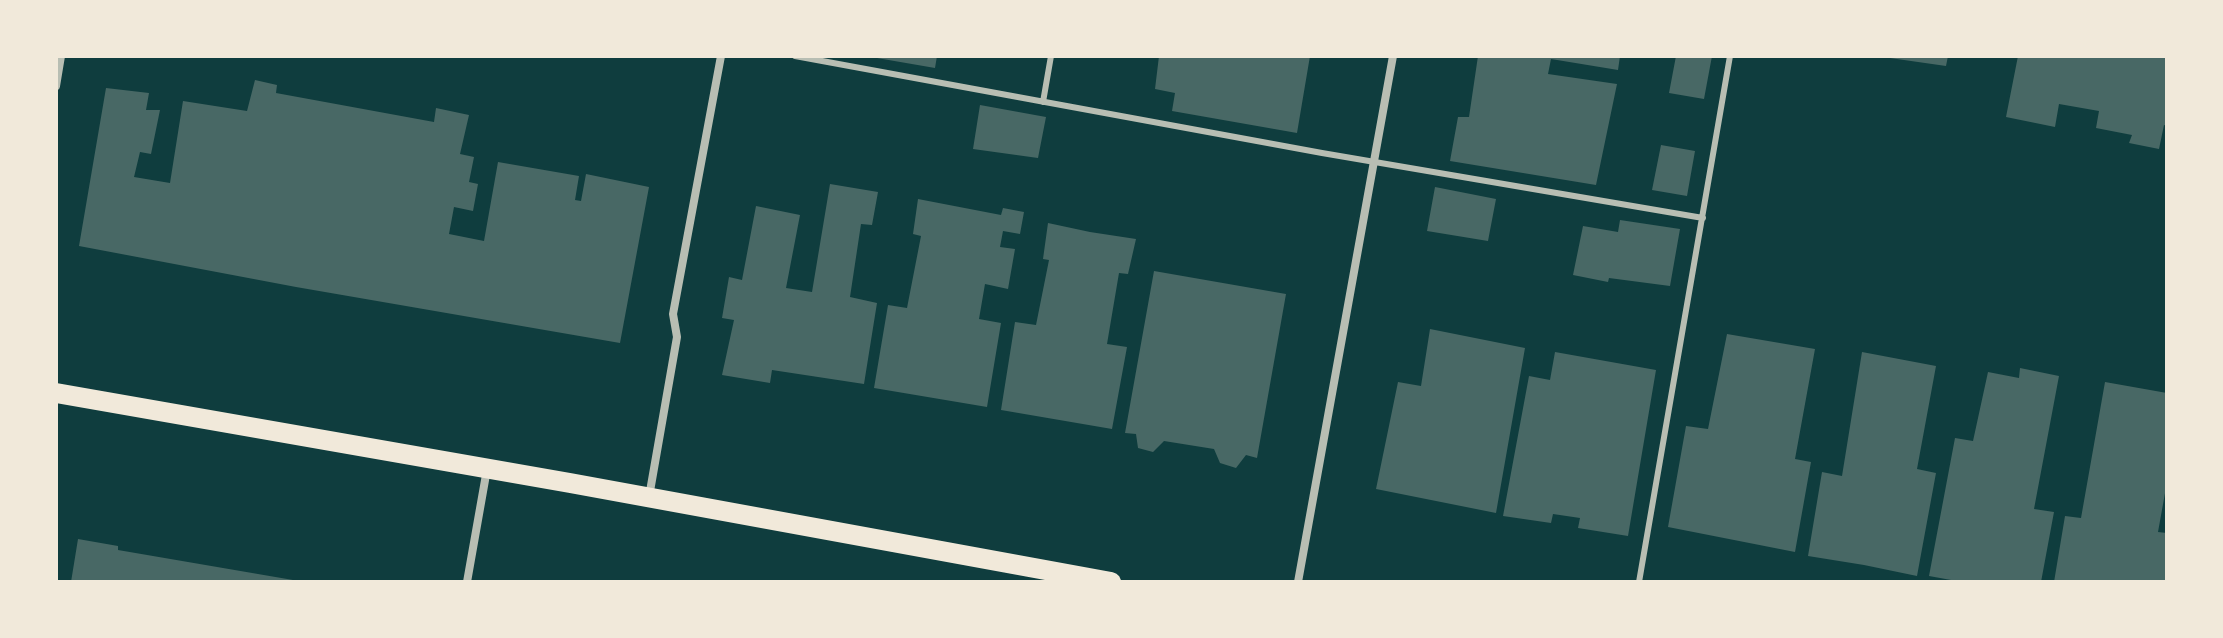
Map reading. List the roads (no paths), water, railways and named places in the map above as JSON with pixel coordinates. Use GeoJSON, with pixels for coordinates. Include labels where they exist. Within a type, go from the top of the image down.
{"type":"FeatureCollection","features":[{"type":"Feature","properties":{"kind":"main road"},"geometry":{"type":"LineString","coordinates":[[56,393],[1111,582]]}},
{"type":"Feature","properties":{"kind":"street"},"geometry":{"type":"LineString","coordinates":[[56,86],[61,56]]}},
{"type":"Feature","properties":{"kind":"street"},"geometry":{"type":"LineString","coordinates":[[649,498],[677,337],[673,314],[721,56]]}},
{"type":"Feature","properties":{"kind":"street"},"geometry":{"type":"LineString","coordinates":[[1298,582],[1393,56]]}},
{"type":"Feature","properties":{"kind":"street"},"geometry":{"type":"LineString","coordinates":[[467,582],[487,469]]}},
{"type":"Feature","properties":{"kind":"lane"},"geometry":{"type":"LineString","coordinates":[[795,56],[1374,162],[1703,218]]}},
{"type":"Feature","properties":{"kind":"lane"},"geometry":{"type":"LineString","coordinates":[[1043,102],[1051,56]]}},
{"type":"Feature","properties":{"kind":"lane"},"geometry":{"type":"LineString","coordinates":[[1639,582],[1730,56]]}}]}
